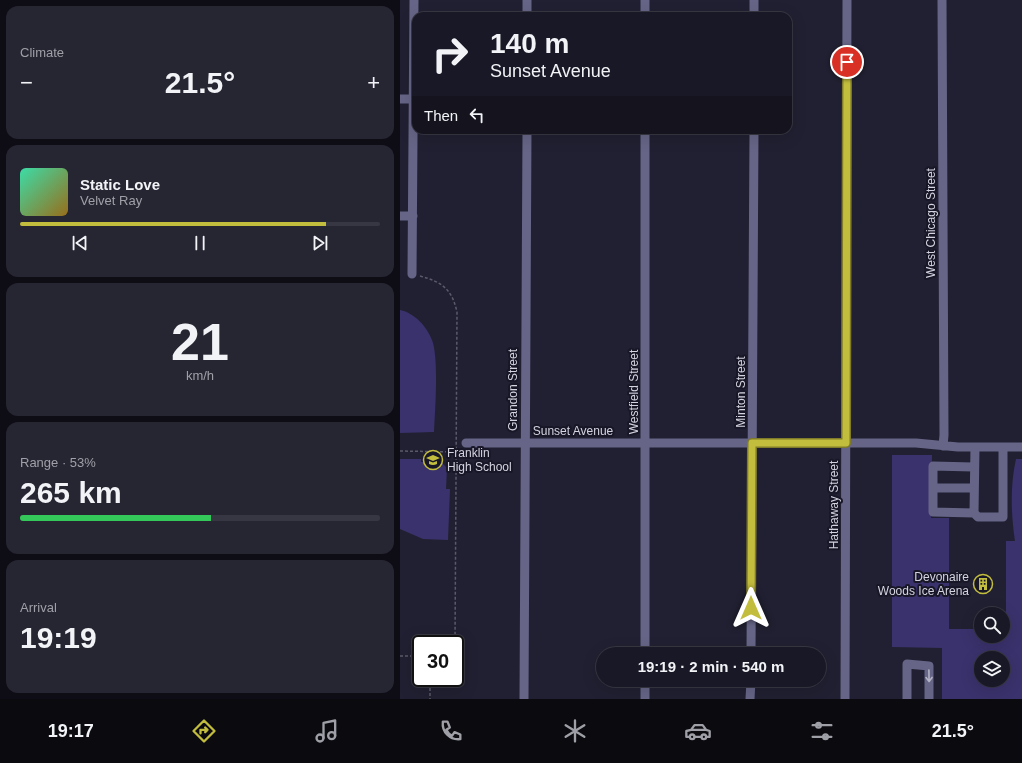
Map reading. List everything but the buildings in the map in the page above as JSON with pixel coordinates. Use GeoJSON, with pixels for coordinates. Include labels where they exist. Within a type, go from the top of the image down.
{"type":"FeatureCollection","features":[{"type":"Feature","properties":{"kind":"street"},"geometry":{"type":"LineString","coordinates":[[414,0],[414,12]]}},
{"type":"Feature","properties":{"kind":"street"},"geometry":{"type":"LineString","coordinates":[[527,0],[527,12]]}},
{"type":"Feature","properties":{"kind":"street"},"geometry":{"type":"LineString","coordinates":[[645,0],[645,12]]}},
{"type":"Feature","properties":{"kind":"street"},"geometry":{"type":"LineString","coordinates":[[754,0],[754,12]]}},
{"type":"Feature","properties":{"kind":"street","name":"Hathaway Street"},"geometry":{"type":"LineString","coordinates":[[845,699],[847,0]]}},
{"type":"Feature","properties":{"kind":"street","name":"West Chicago Street"},"geometry":{"type":"LineString","coordinates":[[942,0],[943,446]]}},
{"type":"Feature","properties":{"kind":"street"},"geometry":{"type":"LineString","coordinates":[[400,99],[412,99]]}},
{"type":"Feature","properties":{"kind":"street"},"geometry":{"type":"LineString","coordinates":[[413,134],[413,216],[416,273]]}},
{"type":"Feature","properties":{"kind":"street","name":"Grandon Street"},"geometry":{"type":"LineString","coordinates":[[524,699],[526,134]]}},
{"type":"Feature","properties":{"kind":"street","name":"Westfield Street"},"geometry":{"type":"LineString","coordinates":[[645,134],[645,647]]}},
{"type":"Feature","properties":{"kind":"street","name":"Minton Street"},"geometry":{"type":"LineString","coordinates":[[751,647],[754,134]]}},
{"type":"Feature","properties":{"kind":"street"},"geometry":{"type":"LineString","coordinates":[[400,216],[413,216]]}},
{"type":"Feature","properties":{"kind":"street","name":"Sunset Avenue"},"geometry":{"type":"LineString","coordinates":[[466,443],[916,443],[943,446],[1022,448]]}},
{"type":"Feature","properties":{"kind":"street"},"geometry":{"type":"LineString","coordinates":[[974,513],[975,447]]}},
{"type":"Feature","properties":{"kind":"street"},"geometry":{"type":"LineString","coordinates":[[974,467],[933,466],[933,512],[974,513],[978,517],[1003,517],[1003,447]]}},
{"type":"Feature","properties":{"kind":"street"},"geometry":{"type":"LineString","coordinates":[[933,488],[974,488]]}},
{"type":"Feature","properties":{"kind":"street"},"geometry":{"type":"LineString","coordinates":[[907,699],[907,664],[929,666],[929,699]]}},
{"type":"Feature","properties":{"kind":"street"},"geometry":{"type":"LineString","coordinates":[[645,687],[645,699]]}},
{"type":"Feature","properties":{"kind":"street"},"geometry":{"type":"LineString","coordinates":[[750,687],[750,699]]}},
{"type":"Feature","properties":{"kind":"path"},"geometry":{"type":"LineString","coordinates":[[416,273],[420,276],[436,281],[448,290],[455,300],[457,312],[455,635]]}},
{"type":"Feature","properties":{"kind":"path"},"geometry":{"type":"LineString","coordinates":[[400,451],[456,452]]}},
{"type":"Feature","properties":{"kind":"path"},"geometry":{"type":"LineString","coordinates":[[400,656],[412,656]]}},
{"type":"Feature","properties":{"kind":"path"},"geometry":{"type":"LineString","coordinates":[[430,687],[430,699]]}},
{"type":"Feature","properties":{"kind":"shaded area"},"geometry":{"type":"Polygon","coordinates":[[[400,310],[411,314],[420,321],[432,340],[436,371],[434,432],[400,433],[400,310]]]}},
{"type":"Feature","properties":{"kind":"shaded area"},"geometry":{"type":"Polygon","coordinates":[[[892,455],[932,455],[931,518],[949,518],[949,629],[974,629],[974,643],[1010,643],[1010,607],[1006,607],[1006,541],[1015,541],[1012,490],[1016,459],[1022,459],[1022,699],[942,699],[942,648],[892,647],[892,455]]]}},
{"type":"Feature","properties":{"kind":"shaded area"},"geometry":{"type":"Polygon","coordinates":[[[400,459],[421,459],[421,462],[441,462],[447,468],[446,489],[450,489],[448,540],[423,539],[400,529],[400,459]]]}},
{"type":"Feature","properties":{"kind":"place","name":"Franklin High School"},"geometry":{"type":"Point","coordinates":[433,460]}},
{"type":"Feature","properties":{"kind":"place","name":"Devonaire Woods Ice Arena"},"geometry":{"type":"Point","coordinates":[983,584]}},
{"type":"Feature","properties":{"kind":"route"},"geometry":{"type":"LineString","coordinates":[[751,608],[752,443],[846,443],[847,62]]}}]}
